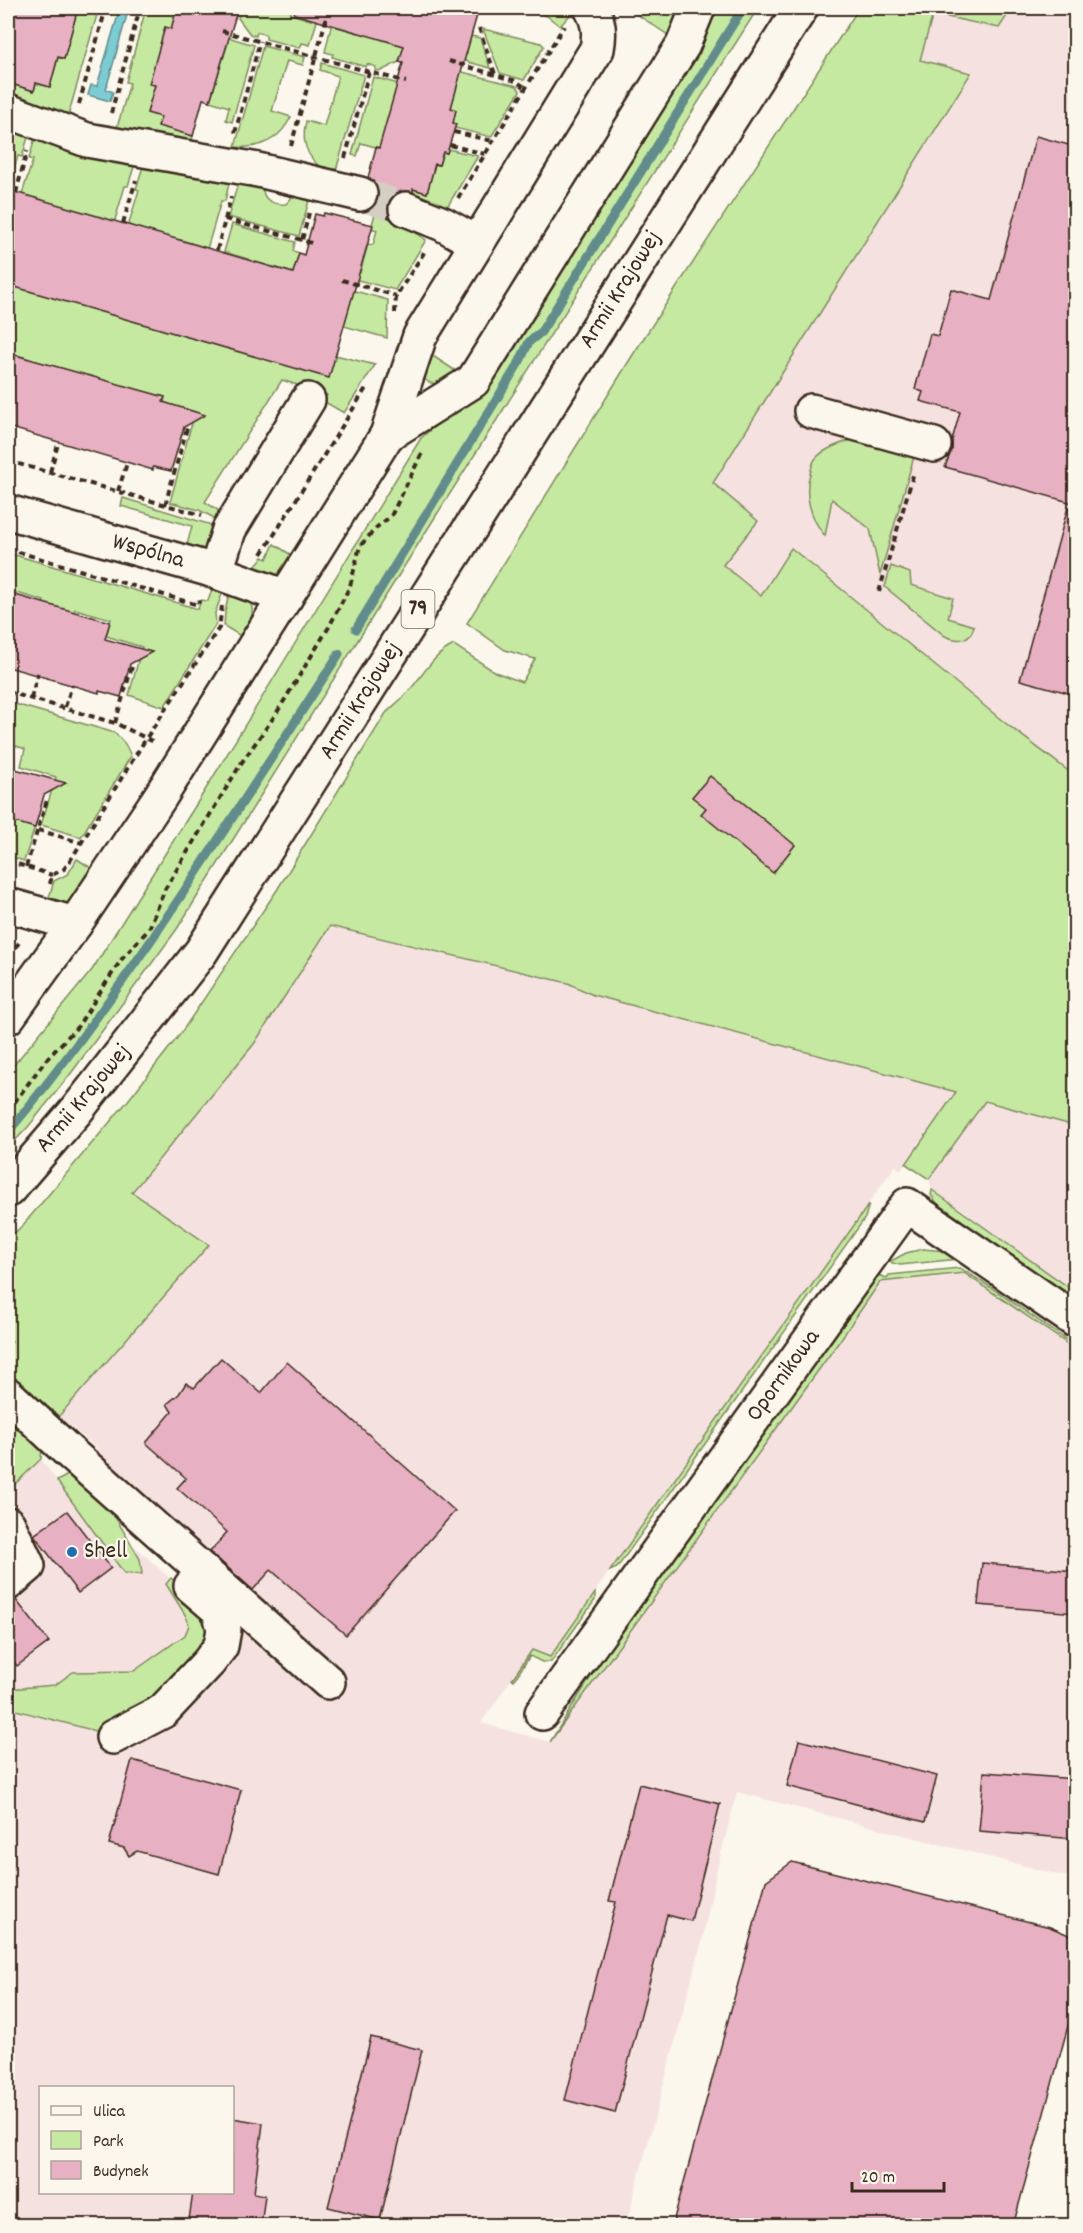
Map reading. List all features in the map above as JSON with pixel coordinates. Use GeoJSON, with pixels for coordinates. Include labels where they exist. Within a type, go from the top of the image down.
{"type":"FeatureCollection","features":[{"type":"Feature","properties":{"kind":"main road"},"geometry":{"type":"LineString","coordinates":[[8,1017],[75,924],[183,761],[387,435],[420,336],[597,49],[599,35],[597,20],[591,8]]}},
{"type":"Feature","properties":{"kind":"main road"},"geometry":{"type":"LineString","coordinates":[[387,435],[473,381],[683,45],[698,8]]}},
{"type":"Feature","properties":{"kind":"main road","name":"Armii Krajowej"},"geometry":{"type":"LineString","coordinates":[[8,1191],[90,1094],[201,952],[801,8]]}},
{"type":"Feature","properties":{"kind":"main road"},"geometry":{"type":"LineString","coordinates":[[22,116],[87,140],[282,175],[348,192]]}},
{"type":"Feature","properties":{"kind":"main road"},"geometry":{"type":"LineString","coordinates":[[406,209],[443,224],[477,243]]}},
{"type":"Feature","properties":{"kind":"main road"},"geometry":{"type":"LineString","coordinates":[[216,571],[229,530],[308,399]]}},
{"type":"Feature","properties":{"kind":"main road"},"geometry":{"type":"LineString","coordinates":[[811,411],[928,444]]}},
{"type":"Feature","properties":{"kind":"main road","name":"Wspólna"},"geometry":{"type":"LineString","coordinates":[[8,512],[216,571],[286,597]]}},
{"type":"Feature","properties":{"kind":"main road"},"geometry":{"type":"LineString","coordinates":[[8,905],[75,924]]}},
{"type":"Feature","properties":{"kind":"main road","name":"Opornikowa"},"geometry":{"type":"LineString","coordinates":[[542,1713],[907,1205],[1076,1321]]}},
{"type":"Feature","properties":{"kind":"main road"},"geometry":{"type":"LineString","coordinates":[[8,1395],[328,1682]]}},
{"type":"Feature","properties":{"kind":"main road"},"geometry":{"type":"LineString","coordinates":[[113,1737],[163,1711],[221,1646],[224,1629],[219,1610],[166,1565],[152,1547],[140,1515]]}},
{"type":"Feature","properties":{"kind":"main road"},"geometry":{"type":"LineString","coordinates":[[8,1524],[28,1566],[8,1583]]}},
{"type":"Feature","properties":{"kind":"path"},"geometry":{"type":"LineString","coordinates":[[71,134],[106,8]]}},
{"type":"Feature","properties":{"kind":"path"},"geometry":{"type":"LineString","coordinates":[[103,143],[140,8]]}},
{"type":"Feature","properties":{"kind":"path"},"geometry":{"type":"LineString","coordinates":[[282,175],[327,16]]}},
{"type":"Feature","properties":{"kind":"path"},"geometry":{"type":"LineString","coordinates":[[479,28],[495,75]]}},
{"type":"Feature","properties":{"kind":"path"},"geometry":{"type":"LineString","coordinates":[[222,31],[406,82]]}},
{"type":"Feature","properties":{"kind":"path"},"geometry":{"type":"LineString","coordinates":[[217,250],[260,41]]}},
{"type":"Feature","properties":{"kind":"path"},"geometry":{"type":"LineString","coordinates":[[449,62],[516,81],[526,88]]}},
{"type":"Feature","properties":{"kind":"path"},"geometry":{"type":"LineString","coordinates":[[348,192],[369,72]]}},
{"type":"Feature","properties":{"kind":"path"},"geometry":{"type":"LineString","coordinates":[[16,193],[22,116]]}},
{"type":"Feature","properties":{"kind":"path"},"geometry":{"type":"LineString","coordinates":[[453,132],[493,141]]}},
{"type":"Feature","properties":{"kind":"path"},"geometry":{"type":"LineString","coordinates":[[450,145],[485,154]]}},
{"type":"Feature","properties":{"kind":"path"},"geometry":{"type":"LineString","coordinates":[[123,223],[144,151]]}},
{"type":"Feature","properties":{"kind":"path"},"geometry":{"type":"LineString","coordinates":[[225,219],[302,240]]}},
{"type":"Feature","properties":{"kind":"path"},"geometry":{"type":"LineString","coordinates":[[342,280],[396,296]]}},
{"type":"Feature","properties":{"kind":"path"},"geometry":{"type":"LineString","coordinates":[[165,505],[187,428]]}},
{"type":"Feature","properties":{"kind":"path"},"geometry":{"type":"LineString","coordinates":[[50,473],[58,444]]}},
{"type":"Feature","properties":{"kind":"path"},"geometry":{"type":"LineString","coordinates":[[879,592],[928,444]]}},
{"type":"Feature","properties":{"kind":"path"},"geometry":{"type":"LineString","coordinates":[[8,1111],[45,1061],[78,1026],[121,960],[149,929],[165,889],[242,762],[276,714],[329,627],[350,586],[360,546],[376,527],[391,516],[418,458],[427,446]]}},
{"type":"Feature","properties":{"kind":"path"},"geometry":{"type":"LineString","coordinates":[[8,461],[201,514],[265,552]]}},
{"type":"Feature","properties":{"kind":"path"},"geometry":{"type":"LineString","coordinates":[[118,492],[127,463]]}},
{"type":"Feature","properties":{"kind":"path"},"geometry":{"type":"LineString","coordinates":[[115,723],[132,667]]}},
{"type":"Feature","properties":{"kind":"path"},"geometry":{"type":"LineString","coordinates":[[31,698],[38,674]]}},
{"type":"Feature","properties":{"kind":"path"},"geometry":{"type":"LineString","coordinates":[[65,707],[72,685]]}},
{"type":"Feature","properties":{"kind":"path"},"geometry":{"type":"LineString","coordinates":[[8,692],[115,723],[147,737],[183,761]]}},
{"type":"Feature","properties":{"kind":"path"},"geometry":{"type":"LineString","coordinates":[[26,867],[47,800]]}},
{"type":"Feature","properties":{"kind":"path"},"geometry":{"type":"LineString","coordinates":[[38,830],[82,843]]}},
{"type":"Feature","properties":{"kind":"path"},"geometry":{"type":"LineString","coordinates":[[8,861],[52,875]]}},
{"type":"Feature","properties":{"kind":"shaded area"},"geometry":{"type":"Polygon","coordinates":[[[1012,8],[1075,8],[1075,776],[1004,722],[792,549],[760,597],[723,566],[713,483],[971,73],[920,60],[933,14],[998,28],[1012,8]]]}},
{"type":"Feature","properties":{"kind":"shaded area"},"geometry":{"type":"Polygon","coordinates":[[[330,926],[568,983],[593,995],[957,1092],[901,1170],[895,1166],[549,1657],[532,1650],[481,1723],[550,1742],[880,1282],[964,1273],[1075,1349],[1075,1879],[737,1792],[718,1865],[702,1941],[626,2225],[8,2226],[8,1491],[41,1459],[57,1481],[70,1474],[105,1500],[128,1540],[237,1640],[99,1468],[97,1449],[59,1416],[208,1245],[132,1192],[254,1044],[330,926]]]}},
{"type":"Feature","properties":{"kind":"shaded area"},"geometry":{"type":"Polygon","coordinates":[[[985,1101],[1075,1126],[1075,1292],[932,1190],[929,1179],[985,1101]]]}},
{"type":"Feature","properties":{"kind":"green space"},"geometry":{"type":"Polygon","coordinates":[[[78,8],[99,8],[66,123],[8,101],[8,83],[34,91],[36,83],[50,87],[58,57],[64,59],[78,8]]]}},
{"type":"Feature","properties":{"kind":"green space"},"geometry":{"type":"Polygon","coordinates":[[[146,8],[177,8],[171,29],[165,27],[150,84],[155,85],[147,113],[161,117],[158,125],[193,136],[188,152],[114,138],[130,83],[126,82],[146,8]]]}},
{"type":"Feature","properties":{"kind":"green space"},"geometry":{"type":"Polygon","coordinates":[[[241,8],[292,9],[290,14],[311,20],[314,13],[319,14],[310,45],[302,43],[300,48],[266,39],[266,35],[257,32],[256,36],[250,34],[238,18],[241,8]]]}},
{"type":"Feature","properties":{"kind":"green space"},"geometry":{"type":"Polygon","coordinates":[[[518,8],[570,8],[573,12],[560,26],[547,16],[518,8]]]}},
{"type":"Feature","properties":{"kind":"green space"},"geometry":{"type":"Polygon","coordinates":[[[623,8],[688,8],[671,37],[629,9],[623,8]]]}},
{"type":"Feature","properties":{"kind":"green space"},"geometry":{"type":"Polygon","coordinates":[[[718,8],[758,8],[177,929],[72,1072],[8,1148],[8,1072],[92,970],[421,438],[481,387],[718,8]]]}},
{"type":"Feature","properties":{"kind":"green space"},"geometry":{"type":"Polygon","coordinates":[[[859,8],[1012,8],[999,28],[933,14],[920,60],[971,73],[713,483],[758,521],[723,565],[761,596],[791,548],[1004,722],[1075,776],[1075,1126],[985,1101],[929,1179],[906,1164],[956,1092],[593,995],[568,983],[330,926],[254,1044],[132,1192],[209,1245],[59,1416],[12,1378],[8,1370],[6,1360],[12,1342],[8,1335],[8,1239],[23,1225],[126,1103],[181,1033],[277,890],[386,713],[407,693],[434,660],[454,645],[495,672],[522,682],[535,659],[505,650],[467,623],[634,353],[859,8]]]}},
{"type":"Feature","properties":{"kind":"green space"},"geometry":{"type":"Polygon","coordinates":[[[333,18],[339,20],[337,27],[358,33],[360,28],[383,40],[404,46],[399,62],[381,71],[367,64],[366,67],[332,57],[333,54],[325,52],[333,18]]]}},
{"type":"Feature","properties":{"kind":"green space"},"geometry":{"type":"Polygon","coordinates":[[[483,29],[541,43],[544,46],[524,80],[500,73],[483,29]]]}},
{"type":"Feature","properties":{"kind":"green space"},"geometry":{"type":"Polygon","coordinates":[[[221,35],[254,45],[232,122],[226,120],[229,107],[210,101],[227,46],[221,35]]]}},
{"type":"Feature","properties":{"kind":"green space"},"geometry":{"type":"Polygon","coordinates":[[[471,36],[480,38],[490,68],[450,57],[466,55],[471,36]]]}},
{"type":"Feature","properties":{"kind":"green space"},"geometry":{"type":"Polygon","coordinates":[[[263,46],[305,57],[303,65],[287,61],[272,111],[291,117],[281,132],[268,142],[253,147],[235,147],[263,46]]]}},
{"type":"Feature","properties":{"kind":"green space"},"geometry":{"type":"Polygon","coordinates":[[[322,63],[364,75],[334,177],[314,161],[304,139],[306,121],[324,126],[338,76],[320,70],[322,63]]]}},
{"type":"Feature","properties":{"kind":"green space"},"geometry":{"type":"Polygon","coordinates":[[[447,68],[517,86],[520,91],[491,137],[455,128],[456,124],[453,123],[456,110],[451,108],[459,79],[445,75],[447,68]]]}},
{"type":"Feature","properties":{"kind":"green space"},"geometry":{"type":"Polygon","coordinates":[[[373,77],[406,86],[379,148],[361,143],[357,156],[352,155],[373,77]]]}},
{"type":"Feature","properties":{"kind":"green space"},"geometry":{"type":"Polygon","coordinates":[[[8,120],[29,134],[22,157],[18,156],[8,190],[8,120]]]}},
{"type":"Feature","properties":{"kind":"green space"},"geometry":{"type":"Polygon","coordinates":[[[37,131],[137,157],[128,186],[125,186],[112,230],[19,203],[33,160],[29,159],[37,131]]]}},
{"type":"Feature","properties":{"kind":"green space"},"geometry":{"type":"Polygon","coordinates":[[[448,149],[478,156],[444,212],[411,197],[413,189],[427,193],[435,164],[439,165],[443,152],[447,153],[448,149]]]}},
{"type":"Feature","properties":{"kind":"green space"},"geometry":{"type":"Polygon","coordinates":[[[145,160],[230,179],[225,201],[221,201],[205,256],[201,246],[181,240],[126,233],[145,160]]]}},
{"type":"Feature","properties":{"kind":"green space"},"geometry":{"type":"Polygon","coordinates":[[[240,177],[263,185],[266,198],[277,204],[286,204],[296,193],[310,197],[299,236],[228,217],[240,177]]]}},
{"type":"Feature","properties":{"kind":"green space"},"geometry":{"type":"Polygon","coordinates":[[[375,214],[397,220],[426,240],[395,290],[343,276],[360,273],[368,244],[373,245],[377,230],[371,228],[375,214]]]}},
{"type":"Feature","properties":{"kind":"green space"},"geometry":{"type":"Polygon","coordinates":[[[232,224],[295,242],[293,251],[299,253],[293,273],[274,267],[272,272],[247,265],[248,259],[224,252],[232,224]]]}},
{"type":"Feature","properties":{"kind":"green space"},"geometry":{"type":"Polygon","coordinates":[[[8,285],[329,377],[335,355],[375,365],[344,413],[323,401],[327,395],[282,380],[205,502],[221,512],[224,523],[199,510],[170,502],[195,412],[164,403],[165,397],[27,362],[27,358],[8,352],[8,285]]]}},
{"type":"Feature","properties":{"kind":"green space"},"geometry":{"type":"Polygon","coordinates":[[[340,287],[388,300],[387,338],[344,326],[340,287]]]}},
{"type":"Feature","properties":{"kind":"green space"},"geometry":{"type":"Polygon","coordinates":[[[425,351],[462,375],[439,383],[428,382],[422,370],[425,351]]]}},
{"type":"Feature","properties":{"kind":"green space"},"geometry":{"type":"Polygon","coordinates":[[[854,439],[915,453],[880,575],[870,529],[832,499],[825,536],[815,521],[809,505],[809,479],[815,459],[829,449],[854,439]]]}},
{"type":"Feature","properties":{"kind":"green space"},"geometry":{"type":"Polygon","coordinates":[[[123,498],[218,527],[210,552],[186,549],[192,526],[121,506],[123,498]]]}},
{"type":"Feature","properties":{"kind":"green space"},"geometry":{"type":"Polygon","coordinates":[[[274,544],[296,558],[278,576],[268,575],[254,567],[263,557],[267,559],[274,544]]]}},
{"type":"Feature","properties":{"kind":"green space"},"geometry":{"type":"Polygon","coordinates":[[[8,553],[198,609],[201,600],[208,601],[213,587],[225,586],[215,613],[216,624],[164,707],[129,695],[142,647],[106,636],[111,619],[75,609],[71,623],[40,614],[44,601],[10,591],[8,597],[8,553]]]}},
{"type":"Feature","properties":{"kind":"green space"},"geometry":{"type":"Polygon","coordinates":[[[891,566],[910,573],[911,585],[953,598],[948,618],[974,626],[970,635],[963,639],[945,636],[885,587],[891,566]]]}},
{"type":"Feature","properties":{"kind":"green space"},"geometry":{"type":"Polygon","coordinates":[[[230,588],[246,597],[252,608],[251,622],[244,638],[224,626],[230,588]]]}},
{"type":"Feature","properties":{"kind":"green space"},"geometry":{"type":"Polygon","coordinates":[[[8,702],[115,733],[125,744],[131,756],[81,837],[41,825],[56,777],[21,766],[25,749],[8,743],[8,702]]]}},
{"type":"Feature","properties":{"kind":"green space"},"geometry":{"type":"Polygon","coordinates":[[[13,817],[36,824],[24,861],[8,856],[8,820],[12,822],[13,817]]]}},
{"type":"Feature","properties":{"kind":"green space"},"geometry":{"type":"Polygon","coordinates":[[[77,859],[96,871],[77,898],[65,904],[47,904],[54,881],[68,874],[77,859]]]}},
{"type":"Feature","properties":{"kind":"green space"},"geometry":{"type":"Polygon","coordinates":[[[932,1190],[1075,1292],[1075,1301],[937,1203],[931,1195],[932,1190]]]}},
{"type":"Feature","properties":{"kind":"green space"},"geometry":{"type":"Polygon","coordinates":[[[869,1204],[865,1218],[617,1568],[610,1571],[869,1204]]]}},
{"type":"Feature","properties":{"kind":"green space"},"geometry":{"type":"Polygon","coordinates":[[[923,1249],[946,1251],[959,1259],[900,1265],[889,1262],[906,1253],[923,1249]]]}},
{"type":"Feature","properties":{"kind":"green space"},"geometry":{"type":"Polygon","coordinates":[[[960,1268],[1075,1346],[1075,1349],[964,1273],[880,1282],[550,1742],[602,1659],[870,1283],[878,1275],[887,1278],[889,1275],[960,1268]]]}},
{"type":"Feature","properties":{"kind":"green space"},"geometry":{"type":"Polygon","coordinates":[[[8,1411],[42,1447],[41,1459],[11,1488],[8,1487],[8,1411]]]}},
{"type":"Feature","properties":{"kind":"green space"},"geometry":{"type":"Polygon","coordinates":[[[70,1474],[105,1500],[140,1559],[142,1574],[124,1573],[57,1481],[70,1474]]]}},
{"type":"Feature","properties":{"kind":"green space"},"geometry":{"type":"Polygon","coordinates":[[[171,1578],[209,1613],[213,1630],[185,1675],[103,1733],[8,1708],[8,1689],[55,1685],[73,1672],[134,1671],[185,1635],[189,1625],[186,1616],[166,1584],[171,1578]]]}},
{"type":"Feature","properties":{"kind":"green space"},"geometry":{"type":"Polygon","coordinates":[[[595,1593],[595,1600],[551,1662],[542,1662],[530,1656],[514,1680],[512,1679],[532,1650],[550,1657],[595,1593]]]}},
{"type":"Feature","properties":{"kind":"water"},"geometry":{"type":"Polygon","coordinates":[[[120,8],[129,8],[106,89],[113,92],[110,101],[88,95],[91,85],[97,86],[120,8]]]}},
{"type":"Feature","properties":{"kind":"building"},"geometry":{"type":"Polygon","coordinates":[[[12,8],[78,8],[64,59],[58,57],[50,87],[36,83],[34,91],[8,83],[8,25],[12,8]]]}},
{"type":"Feature","properties":{"kind":"building"},"geometry":{"type":"Polygon","coordinates":[[[177,8],[238,8],[210,101],[203,99],[193,136],[158,126],[161,117],[147,113],[155,85],[149,84],[165,27],[171,29],[177,8]]]}},
{"type":"Feature","properties":{"kind":"building"},"geometry":{"type":"Polygon","coordinates":[[[295,8],[479,8],[451,108],[456,110],[453,123],[456,124],[447,153],[443,152],[439,165],[435,164],[427,193],[413,189],[413,192],[403,191],[394,195],[388,203],[387,211],[390,218],[366,211],[374,206],[378,198],[378,188],[368,178],[403,63],[399,62],[404,46],[294,14],[295,8]]]}},
{"type":"Feature","properties":{"kind":"building"},"geometry":{"type":"Polygon","coordinates":[[[1036,136],[1076,147],[1076,504],[945,467],[952,449],[952,440],[960,412],[920,401],[923,392],[915,389],[930,334],[938,336],[951,289],[991,300],[1036,136]]]}},
{"type":"Feature","properties":{"kind":"building"},"geometry":{"type":"Polygon","coordinates":[[[8,190],[293,273],[299,253],[304,255],[315,214],[323,216],[324,213],[373,225],[329,378],[8,285],[8,190]]]}},
{"type":"Feature","properties":{"kind":"building"},"geometry":{"type":"Polygon","coordinates":[[[8,353],[165,397],[163,402],[205,415],[184,427],[171,471],[153,467],[153,470],[8,427],[8,353]]]}},
{"type":"Feature","properties":{"kind":"building"},"geometry":{"type":"Polygon","coordinates":[[[1068,507],[1076,508],[1076,695],[1020,680],[1068,507]]]}},
{"type":"Feature","properties":{"kind":"building"},"geometry":{"type":"Polygon","coordinates":[[[8,593],[110,622],[105,639],[152,652],[130,664],[121,697],[8,667],[8,593]]]}},
{"type":"Feature","properties":{"kind":"building"},"geometry":{"type":"Polygon","coordinates":[[[8,767],[66,783],[44,795],[35,828],[8,820],[8,767]]]}},
{"type":"Feature","properties":{"kind":"building"},"geometry":{"type":"Polygon","coordinates":[[[710,776],[795,845],[773,873],[701,814],[706,808],[692,797],[710,776]]]}},
{"type":"Feature","properties":{"kind":"building"},"geometry":{"type":"Polygon","coordinates":[[[221,1358],[261,1393],[287,1362],[455,1511],[346,1635],[271,1570],[253,1590],[210,1552],[227,1532],[177,1488],[186,1478],[146,1443],[172,1412],[167,1404],[179,1394],[186,1383],[194,1388],[221,1358]]]}},
{"type":"Feature","properties":{"kind":"building","name":"Shell"},"geometry":{"type":"Polygon","coordinates":[[[67,1511],[111,1568],[78,1593],[34,1535],[67,1511]]]}},
{"type":"Feature","properties":{"kind":"building"},"geometry":{"type":"Polygon","coordinates":[[[982,1563],[1076,1571],[1076,1613],[978,1605],[982,1563]]]}},
{"type":"Feature","properties":{"kind":"building"},"geometry":{"type":"Polygon","coordinates":[[[16,1600],[49,1642],[17,1666],[8,1654],[8,1601],[16,1600]]]}},
{"type":"Feature","properties":{"kind":"building"},"geometry":{"type":"Polygon","coordinates":[[[799,1740],[937,1776],[925,1822],[787,1786],[799,1740]]]}},
{"type":"Feature","properties":{"kind":"building"},"geometry":{"type":"Polygon","coordinates":[[[132,1760],[241,1790],[219,1874],[137,1851],[129,1856],[124,1848],[109,1844],[132,1760]]]}},
{"type":"Feature","properties":{"kind":"building"},"geometry":{"type":"Polygon","coordinates":[[[984,1772],[1076,1779],[1076,1839],[979,1831],[984,1772]]]}},
{"type":"Feature","properties":{"kind":"building"},"geometry":{"type":"Polygon","coordinates":[[[639,1784],[720,1804],[691,1921],[667,1915],[615,2113],[565,2100],[616,1902],[609,1901],[639,1784]]]}},
{"type":"Feature","properties":{"kind":"building"},"geometry":{"type":"Polygon","coordinates":[[[792,1862],[1050,1927],[1076,1938],[1076,1997],[1013,2226],[672,2226],[766,1881],[792,1862]]]}},
{"type":"Feature","properties":{"kind":"building"},"geometry":{"type":"Polygon","coordinates":[[[371,2037],[422,2050],[380,2220],[328,2207],[371,2037]]]}},
{"type":"Feature","properties":{"kind":"building"},"geometry":{"type":"Polygon","coordinates":[[[234,2118],[263,2123],[254,2193],[265,2195],[261,2226],[188,2226],[193,2194],[234,2194],[234,2118]]]}},
{"type":"Feature","properties":{"kind":"waterway"},"geometry":{"type":"LineString","coordinates":[[356,629],[520,361],[529,342],[541,332],[743,8]]}},
{"type":"Feature","properties":{"kind":"waterway"},"geometry":{"type":"LineString","coordinates":[[8,1132],[100,1013],[152,939],[339,654]]}},
{"type":"Feature","properties":{"kind":"tunnel"},"geometry":{"type":"LineString","coordinates":[[360,194],[406,209]]}},
{"type":"Feature","properties":{"kind":"place","name":"Shell"},"geometry":{"type":"Point","coordinates":[72,1552]}}]}
